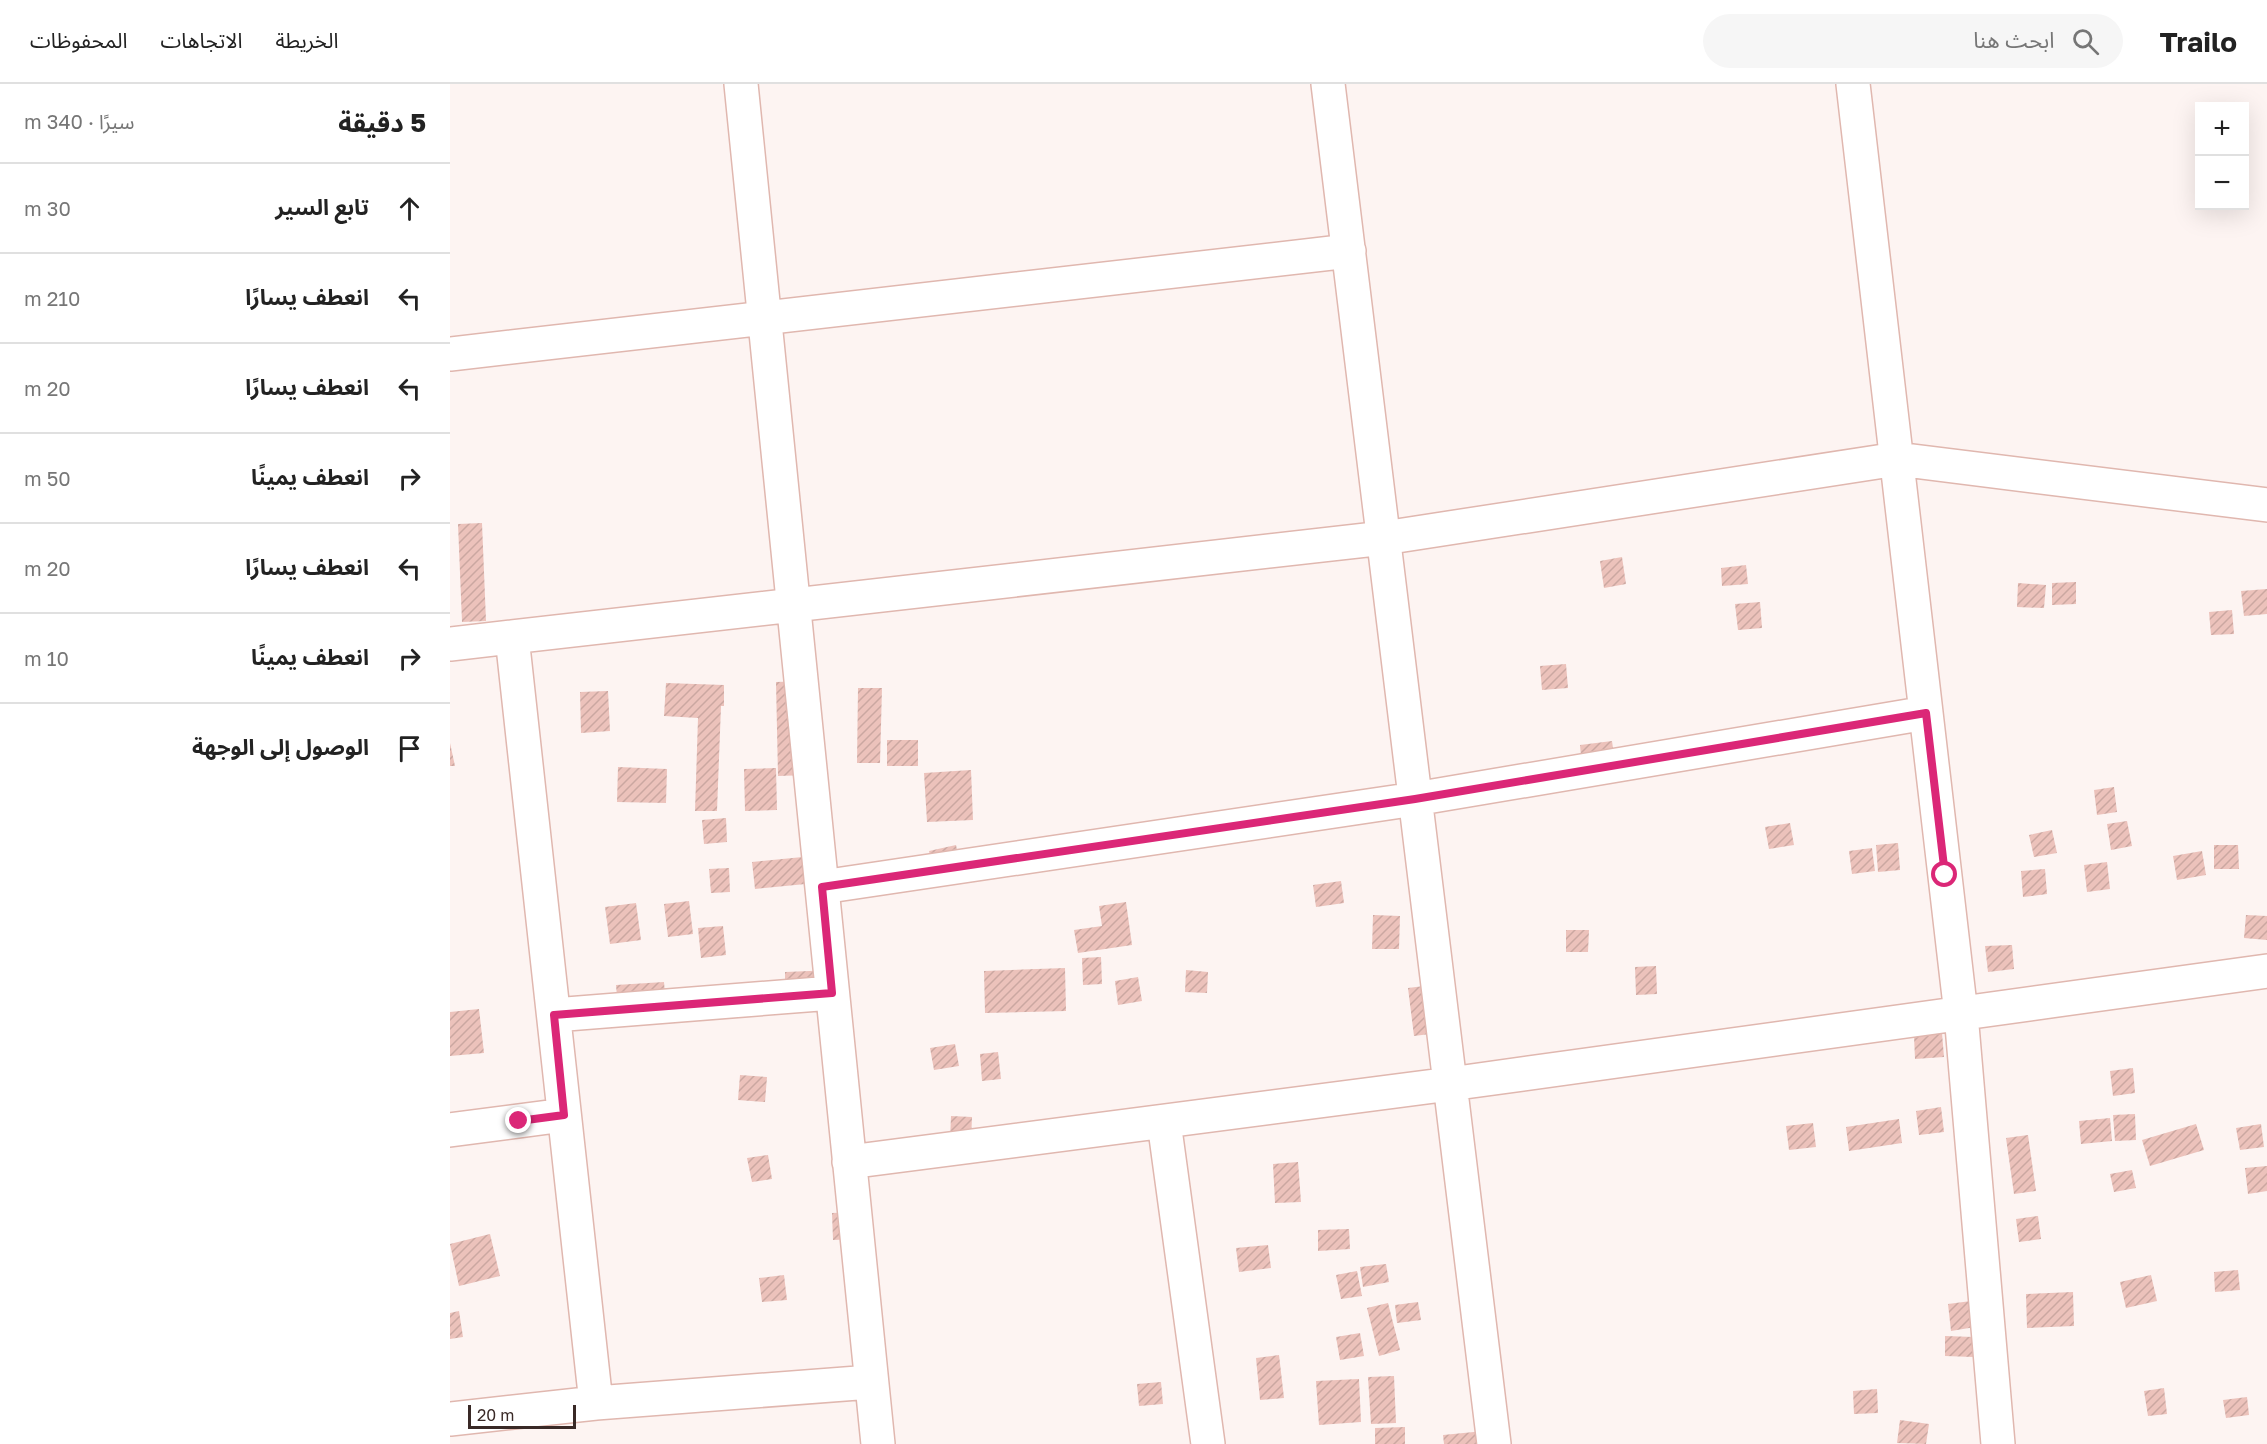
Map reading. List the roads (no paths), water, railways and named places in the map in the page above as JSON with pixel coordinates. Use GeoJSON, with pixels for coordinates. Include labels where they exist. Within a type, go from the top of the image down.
{"type":"FeatureCollection","features":[{"type":"Feature","properties":{"kind":"street"},"geometry":{"type":"LineString","coordinates":[[741,84],[878,1444]]}},
{"type":"Feature","properties":{"kind":"street"},"geometry":{"type":"LineString","coordinates":[[1328,84],[1494,1444]]}},
{"type":"Feature","properties":{"kind":"street"},"geometry":{"type":"LineString","coordinates":[[1853,84],[1961,1014],[1998,1444]]}},
{"type":"Feature","properties":{"kind":"street"},"geometry":{"type":"LineString","coordinates":[[450,354],[1349,251]]}},
{"type":"Feature","properties":{"kind":"street"},"geometry":{"type":"LineString","coordinates":[[450,644],[1384,538],[1897,459],[2267,505]]}},
{"type":"Feature","properties":{"kind":"street"},"geometry":{"type":"LineString","coordinates":[[512,637],[596,1402]]}},
{"type":"Feature","properties":{"kind":"street"},"geometry":{"type":"LineString","coordinates":[[822,887],[1415,799],[1926,713]]}},
{"type":"Feature","properties":{"kind":"street"},"geometry":{"type":"LineString","coordinates":[[849,1162],[1450,1084],[2267,971]]}},
{"type":"Feature","properties":{"kind":"street"},"geometry":{"type":"LineString","coordinates":[[554,1015],[832,993]]}},
{"type":"Feature","properties":{"kind":"street"},"geometry":{"type":"LineString","coordinates":[[450,1130],[564,1115]]}},
{"type":"Feature","properties":{"kind":"street"},"geometry":{"type":"LineString","coordinates":[[1164,1122],[1208,1444]]}},
{"type":"Feature","properties":{"kind":"street"},"geometry":{"type":"LineString","coordinates":[[450,1419],[596,1402],[872,1382]]}}]}
